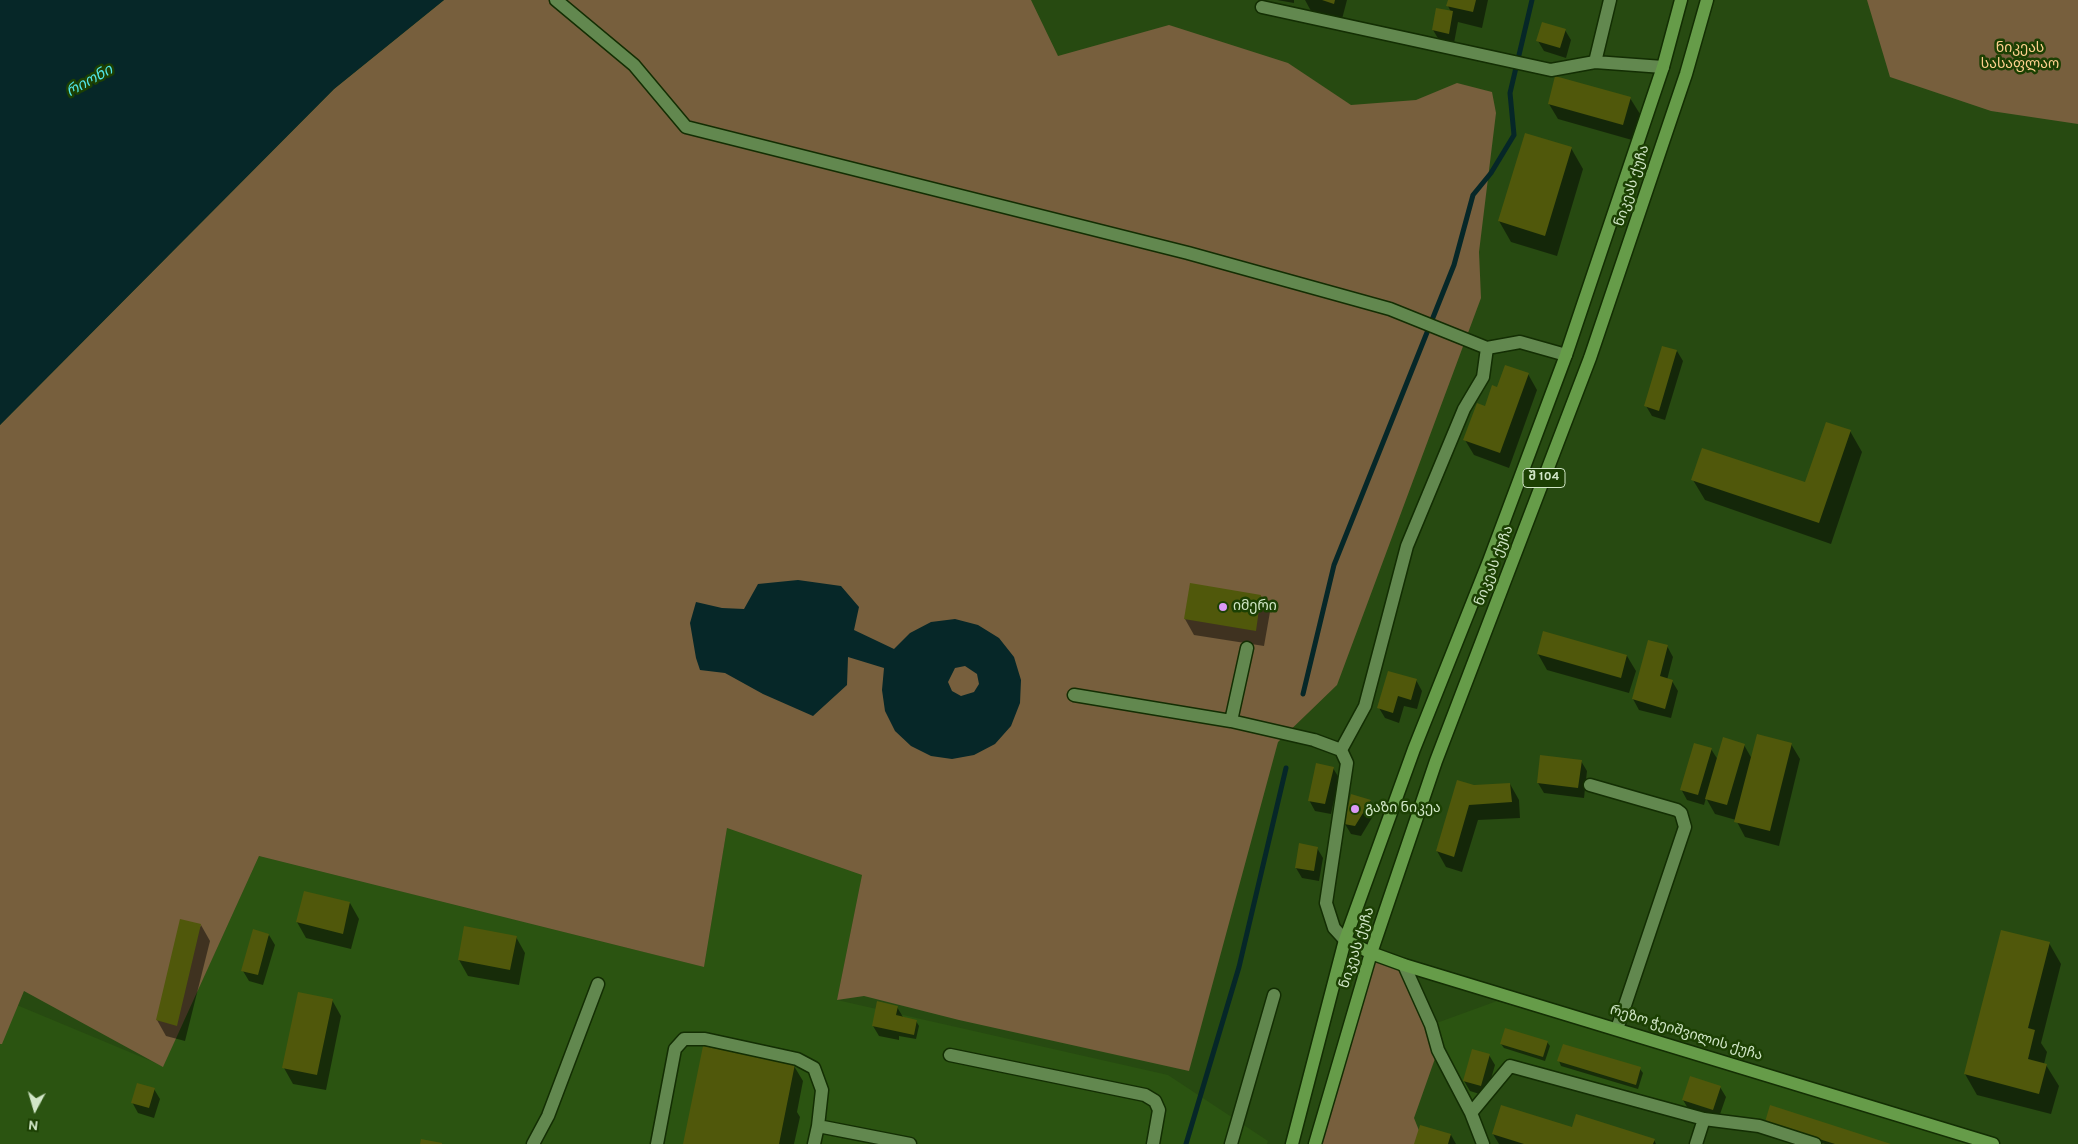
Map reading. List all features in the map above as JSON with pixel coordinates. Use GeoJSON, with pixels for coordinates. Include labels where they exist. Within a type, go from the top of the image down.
{"type":"FeatureCollection","features":[{"type":"Feature","properties":{"kind":"main road","name":"ნიკეას ქუჩა"},"geometry":{"type":"LineString","coordinates":[[1292,1144],[1345,940],[1414,749],[1489,561],[1566,355],[1663,67],[1681,0]]}},
{"type":"Feature","properties":{"kind":"main road","name":"ნიკეას ქუჩა"},"geometry":{"type":"LineString","coordinates":[[1315,1144],[1371,952],[1436,760],[1590,358],[1686,74],[1707,0]]}},
{"type":"Feature","properties":{"kind":"main road","name":"რეზო ჭეიშვილის ქუჩა"},"geometry":{"type":"LineString","coordinates":[[1345,940],[1404,965],[1993,1144]]}},
{"type":"Feature","properties":{"kind":"lane"},"geometry":{"type":"LineString","coordinates":[[556,0],[634,65],[686,127],[1198,256],[1390,309],[1488,348],[1520,342],[1566,355]]}},
{"type":"Feature","properties":{"kind":"lane"},"geometry":{"type":"LineString","coordinates":[[1595,62],[1610,0]]}},
{"type":"Feature","properties":{"kind":"lane"},"geometry":{"type":"LineString","coordinates":[[1262,6],[1551,70],[1595,62],[1663,67]]}},
{"type":"Feature","properties":{"kind":"lane"},"geometry":{"type":"LineString","coordinates":[[1341,750],[1365,706],[1407,546],[1464,409],[1483,377],[1488,348]]}},
{"type":"Feature","properties":{"kind":"lane"},"geometry":{"type":"LineString","coordinates":[[1231,721],[1247,648]]}},
{"type":"Feature","properties":{"kind":"lane"},"geometry":{"type":"LineString","coordinates":[[1074,695],[1231,721],[1314,740],[1341,750],[1347,763],[1326,903],[1334,928],[1345,940]]}},
{"type":"Feature","properties":{"kind":"lane"},"geometry":{"type":"LineString","coordinates":[[1590,785],[1677,810],[1681,813],[1684,828],[1617,1029]]}},
{"type":"Feature","properties":{"kind":"lane"},"geometry":{"type":"LineString","coordinates":[[1404,965],[1431,1025],[1438,1050],[1471,1113],[1483,1144]]}},
{"type":"Feature","properties":{"kind":"lane"},"geometry":{"type":"LineString","coordinates":[[534,1144],[548,1116],[598,984]]}},
{"type":"Feature","properties":{"kind":"lane"},"geometry":{"type":"LineString","coordinates":[[1231,1144],[1274,995]]}},
{"type":"Feature","properties":{"kind":"lane"},"geometry":{"type":"LineString","coordinates":[[657,1144],[675,1049],[684,1039],[705,1039],[797,1060],[814,1068],[822,1090],[814,1144]]}},
{"type":"Feature","properties":{"kind":"lane"},"geometry":{"type":"LineString","coordinates":[[950,1055],[1145,1095],[1155,1101],[1159,1110],[1153,1144]]}},
{"type":"Feature","properties":{"kind":"lane"},"geometry":{"type":"LineString","coordinates":[[1471,1113],[1510,1066],[1704,1119],[1759,1126],[1815,1144]]}},
{"type":"Feature","properties":{"kind":"lane"},"geometry":{"type":"LineString","coordinates":[[1696,1144],[1704,1119]]}},
{"type":"Feature","properties":{"kind":"lane"},"geometry":{"type":"LineString","coordinates":[[818,1126],[910,1144]]}},
{"type":"Feature","properties":{"kind":"shaded area"},"geometry":{"type":"Polygon","coordinates":[[[727,828],[862,875],[837,1000],[1168,1075],[1268,1141],[1267,1144],[0,1144],[0,998],[163,1066],[259,856],[704,967],[727,828]]]}},
{"type":"Feature","properties":{"kind":"shaded area"},"geometry":{"type":"Polygon","coordinates":[[[1497,1001],[1992,1144],[1815,1144],[1704,1119],[1510,1066],[1471,1113],[1431,1025],[1497,1001]]]}},
{"type":"Feature","properties":{"kind":"green space"},"geometry":{"type":"Polygon","coordinates":[[[444,0],[1031,0],[1058,56],[1169,25],[1288,63],[1351,105],[1416,100],[1457,83],[1492,92],[1496,113],[1479,252],[1481,298],[1337,685],[1278,742],[1189,1071],[959,1020],[864,996],[837,1000],[862,875],[727,828],[704,967],[259,856],[163,1067],[24,991],[2,1044],[0,1044],[0,425],[334,89],[444,0]]]}},
{"type":"Feature","properties":{"kind":"green space","name":"ნიკეას სასაფლაო"},"geometry":{"type":"Polygon","coordinates":[[[1867,0],[2078,0],[2078,124],[1991,111],[1890,77],[1867,0]]]}},
{"type":"Feature","properties":{"kind":"green space"},"geometry":{"type":"Polygon","coordinates":[[[1371,953],[1404,965],[1438,1050],[1414,1118],[1420,1133],[1417,1144],[1315,1144],[1371,953]]]}},
{"type":"Feature","properties":{"kind":"water","name":"რიონი"},"geometry":{"type":"Polygon","coordinates":[[[0,0],[444,0],[334,89],[0,425],[0,0]]]}},
{"type":"Feature","properties":{"kind":"water"},"geometry":{"type":"Polygon","coordinates":[[[798,580],[841,586],[859,607],[854,630],[894,649],[910,633],[931,622],[955,619],[978,625],[999,638],[1014,657],[1021,680],[1020,703],[1011,726],[995,744],[974,755],[952,759],[931,756],[911,746],[895,731],[885,711],[882,690],[884,668],[848,657],[847,685],[813,716],[763,694],[725,673],[700,670],[690,623],[696,602],[722,608],[744,609],[758,584],[798,580]],[[965,666],[955,668],[948,682],[952,691],[961,696],[974,692],[979,684],[977,674],[965,666]]]}},
{"type":"Feature","properties":{"kind":"building"},"geometry":{"type":"Polygon","coordinates":[[[1322,0],[1335,0],[1334,4],[1322,0]]]}},
{"type":"Feature","properties":{"kind":"building"},"geometry":{"type":"Polygon","coordinates":[[[1448,0],[1476,0],[1473,12],[1446,6],[1448,0]]]}},
{"type":"Feature","properties":{"kind":"building"},"geometry":{"type":"Polygon","coordinates":[[[1436,8],[1453,11],[1449,34],[1432,30],[1436,8]]]}},
{"type":"Feature","properties":{"kind":"building"},"geometry":{"type":"Polygon","coordinates":[[[1542,22],[1566,29],[1560,48],[1536,41],[1542,22]]]}},
{"type":"Feature","properties":{"kind":"building"},"geometry":{"type":"Polygon","coordinates":[[[1555,76],[1631,97],[1623,125],[1548,104],[1555,76]]]}},
{"type":"Feature","properties":{"kind":"building"},"geometry":{"type":"Polygon","coordinates":[[[1525,133],[1572,147],[1545,236],[1498,221],[1525,133]]]}},
{"type":"Feature","properties":{"kind":"building"},"geometry":{"type":"Polygon","coordinates":[[[1662,346],[1677,350],[1659,411],[1644,406],[1662,346]]]}},
{"type":"Feature","properties":{"kind":"building"},"geometry":{"type":"Polygon","coordinates":[[[1505,365],[1529,373],[1500,453],[1463,440],[1477,403],[1485,406],[1492,385],[1497,387],[1505,365]]]}},
{"type":"Feature","properties":{"kind":"building"},"geometry":{"type":"Polygon","coordinates":[[[1826,422],[1851,430],[1819,523],[1691,480],[1702,448],[1805,482],[1826,422]]]}},
{"type":"Feature","properties":{"kind":"building","name":"იმერი"},"geometry":{"type":"Polygon","coordinates":[[[1190,583],[1261,595],[1256,631],[1184,619],[1190,583]]]}},
{"type":"Feature","properties":{"kind":"building"},"geometry":{"type":"Polygon","coordinates":[[[1543,631],[1627,655],[1621,678],[1537,654],[1543,631]]]}},
{"type":"Feature","properties":{"kind":"building"},"geometry":{"type":"Polygon","coordinates":[[[1648,640],[1668,645],[1660,676],[1673,680],[1665,709],[1632,699],[1648,640]]]}},
{"type":"Feature","properties":{"kind":"building"},"geometry":{"type":"Polygon","coordinates":[[[1388,671],[1417,679],[1411,700],[1398,696],[1393,713],[1377,708],[1388,671]]]}},
{"type":"Feature","properties":{"kind":"building"},"geometry":{"type":"Polygon","coordinates":[[[1757,734],[1792,743],[1770,831],[1734,822],[1757,734]]]}},
{"type":"Feature","properties":{"kind":"building"},"geometry":{"type":"Polygon","coordinates":[[[1723,737],[1745,744],[1727,805],[1705,799],[1723,737]]]}},
{"type":"Feature","properties":{"kind":"building"},"geometry":{"type":"Polygon","coordinates":[[[1694,743],[1712,748],[1698,795],[1680,790],[1694,743]]]}},
{"type":"Feature","properties":{"kind":"building"},"geometry":{"type":"Polygon","coordinates":[[[1540,755],[1582,760],[1578,788],[1537,783],[1540,755]]]}},
{"type":"Feature","properties":{"kind":"building"},"geometry":{"type":"Polygon","coordinates":[[[1316,763],[1334,767],[1325,804],[1308,801],[1316,763]]]}},
{"type":"Feature","properties":{"kind":"building"},"geometry":{"type":"Polygon","coordinates":[[[1457,780],[1474,785],[1510,783],[1512,802],[1469,805],[1454,857],[1436,851],[1457,780]]]}},
{"type":"Feature","properties":{"kind":"building"},"geometry":{"type":"Polygon","coordinates":[[[1351,794],[1371,800],[1355,826],[1344,824],[1351,794]]]}},
{"type":"Feature","properties":{"kind":"building"},"geometry":{"type":"Polygon","coordinates":[[[1299,843],[1318,847],[1314,871],[1295,868],[1299,843]]]}},
{"type":"Feature","properties":{"kind":"building"},"geometry":{"type":"Polygon","coordinates":[[[304,891],[350,902],[343,934],[296,922],[304,891]]]}},
{"type":"Feature","properties":{"kind":"building"},"geometry":{"type":"Polygon","coordinates":[[[180,919],[201,924],[177,1026],[156,1020],[180,919]]]}},
{"type":"Feature","properties":{"kind":"building"},"geometry":{"type":"Polygon","coordinates":[[[464,926],[517,936],[510,970],[458,960],[464,926]]]}},
{"type":"Feature","properties":{"kind":"building"},"geometry":{"type":"Polygon","coordinates":[[[253,929],[269,934],[258,975],[241,971],[253,929]]]}},
{"type":"Feature","properties":{"kind":"building"},"geometry":{"type":"Polygon","coordinates":[[[2001,930],[2050,942],[2028,1028],[2035,1030],[2028,1059],[2047,1064],[2039,1094],[1964,1074],[2001,930]]]}},
{"type":"Feature","properties":{"kind":"building"},"geometry":{"type":"Polygon","coordinates":[[[298,992],[333,999],[317,1075],[282,1068],[298,992]]]}},
{"type":"Feature","properties":{"kind":"building"},"geometry":{"type":"Polygon","coordinates":[[[877,1001],[898,1006],[896,1015],[917,1020],[914,1035],[872,1026],[877,1001]]]}},
{"type":"Feature","properties":{"kind":"building"},"geometry":{"type":"Polygon","coordinates":[[[1505,1028],[1548,1041],[1543,1057],[1500,1044],[1505,1028]]]}},
{"type":"Feature","properties":{"kind":"building"},"geometry":{"type":"Polygon","coordinates":[[[1563,1044],[1641,1067],[1636,1085],[1557,1061],[1563,1044]]]}},
{"type":"Feature","properties":{"kind":"building"},"geometry":{"type":"Polygon","coordinates":[[[703,1046],[795,1064],[779,1144],[683,1144],[703,1046]]]}},
{"type":"Feature","properties":{"kind":"building"},"geometry":{"type":"Polygon","coordinates":[[[1472,1049],[1490,1054],[1481,1086],[1463,1081],[1472,1049]]]}},
{"type":"Feature","properties":{"kind":"building"},"geometry":{"type":"Polygon","coordinates":[[[1690,1076],[1721,1086],[1713,1110],[1682,1100],[1690,1076]]]}},
{"type":"Feature","properties":{"kind":"building"},"geometry":{"type":"Polygon","coordinates":[[[137,1083],[155,1088],[149,1108],[131,1103],[137,1083]]]}},
{"type":"Feature","properties":{"kind":"building"},"geometry":{"type":"Polygon","coordinates":[[[1501,1105],[1572,1127],[1576,1114],[1655,1139],[1653,1144],[1524,1144],[1492,1134],[1501,1105]]]}},
{"type":"Feature","properties":{"kind":"building"},"geometry":{"type":"Polygon","coordinates":[[[1770,1105],[1891,1144],[1835,1144],[1765,1122],[1770,1105]]]}},
{"type":"Feature","properties":{"kind":"building"},"geometry":{"type":"Polygon","coordinates":[[[1420,1125],[1451,1134],[1448,1144],[1414,1144],[1420,1125]]]}},
{"type":"Feature","properties":{"kind":"building"},"geometry":{"type":"Polygon","coordinates":[[[421,1139],[442,1143],[442,1144],[420,1144],[421,1139]]]}},
{"type":"Feature","properties":{"kind":"waterway"},"geometry":{"type":"LineString","coordinates":[[1303,694],[1334,565],[1454,265],[1473,195],[1491,173],[1514,135],[1510,93],[1532,0]]}},
{"type":"Feature","properties":{"kind":"waterway"},"geometry":{"type":"LineString","coordinates":[[1186,1144],[1239,967],[1286,768]]}},
{"type":"Feature","properties":{"kind":"place","name":"იმერი"},"geometry":{"type":"Point","coordinates":[1223,607]}},
{"type":"Feature","properties":{"kind":"place","name":"გაზი ნიკეა"},"geometry":{"type":"Point","coordinates":[1355,809]}}]}
